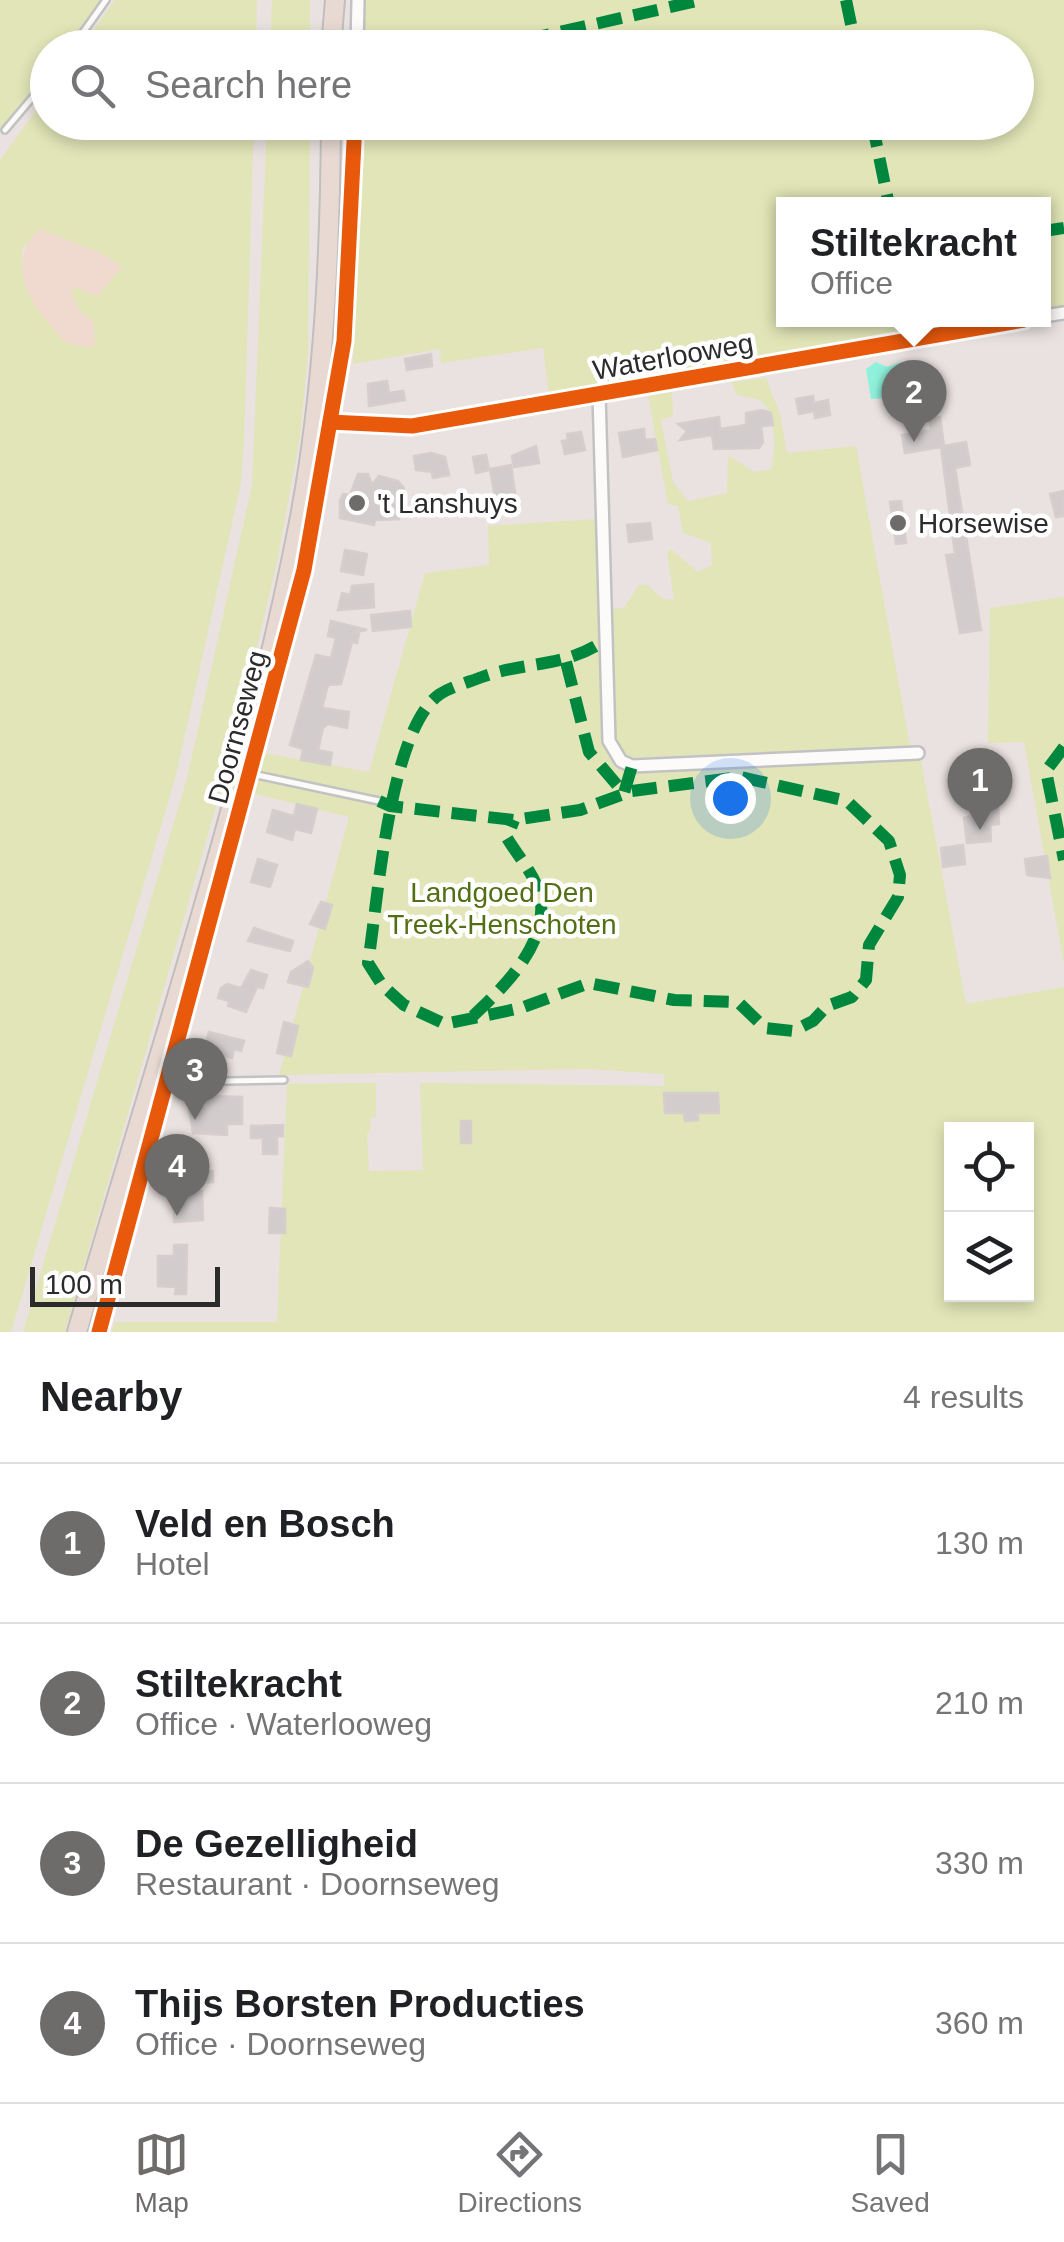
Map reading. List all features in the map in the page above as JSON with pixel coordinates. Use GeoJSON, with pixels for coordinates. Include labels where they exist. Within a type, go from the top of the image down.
{"type":"FeatureCollection","features":[{"type":"Feature","properties":{"kind":"main road","name":"Doornseweg"},"geometry":{"type":"LineString","coordinates":[[76,1332],[259,698],[299,520],[317,392],[326,281],[330,140]]}},
{"type":"Feature","properties":{"kind":"street"},"geometry":{"type":"LineString","coordinates":[[357,30],[358,0]]}},
{"type":"Feature","properties":{"kind":"street","name":"Doornseweg"},"geometry":{"type":"LineString","coordinates":[[99,1332],[304,570],[346,320],[353,140]]}},
{"type":"Feature","properties":{"kind":"street","name":"Waterlooweg"},"geometry":{"type":"LineString","coordinates":[[330,422],[399,428],[984,327]]}},
{"type":"Feature","properties":{"kind":"street"},"geometry":{"type":"LineString","coordinates":[[599,394],[609,741],[620,761],[632,766],[918,753]]}},
{"type":"Feature","properties":{"kind":"lane"},"geometry":{"type":"LineString","coordinates":[[85,30],[106,0]]}},
{"type":"Feature","properties":{"kind":"lane"},"geometry":{"type":"LineString","coordinates":[[4,130],[30,99]]}},
{"type":"Feature","properties":{"kind":"lane"},"geometry":{"type":"LineString","coordinates":[[252,774],[379,800]]}},
{"type":"Feature","properties":{"kind":"lane"},"geometry":{"type":"LineString","coordinates":[[168,1082],[284,1080]]}},
{"type":"Feature","properties":{"kind":"green space"},"geometry":{"type":"Polygon","coordinates":[[[0,0],[101,0],[79,30],[30,30],[30,99],[14,122],[0,128],[0,0]]]}},
{"type":"Feature","properties":{"kind":"green space"},"geometry":{"type":"Polygon","coordinates":[[[115,0],[257,0],[256,30],[93,30],[115,0]]]}},
{"type":"Feature","properties":{"kind":"green space"},"geometry":{"type":"Polygon","coordinates":[[[272,0],[310,0],[310,30],[271,30],[272,0]]]}},
{"type":"Feature","properties":{"kind":"green space"},"geometry":{"type":"Polygon","coordinates":[[[364,0],[1064,0],[1064,306],[1051,309],[1051,197],[776,197],[776,327],[947,327],[549,395],[543,348],[441,363],[440,349],[353,364],[361,140],[1034,140],[1034,30],[363,30],[364,0]]]}},
{"type":"Feature","properties":{"kind":"green space"},"geometry":{"type":"Polygon","coordinates":[[[30,119],[30,140],[253,140],[241,483],[176,775],[11,1332],[0,1332],[0,160],[30,119]],[[24,244],[26,281],[58,334],[88,317],[78,309],[71,292],[76,286],[90,296],[24,244]]]}},
{"type":"Feature","properties":{"kind":"green space"},"geometry":{"type":"Polygon","coordinates":[[[266,140],[310,140],[308,353],[300,437],[277,562],[234,744],[65,1332],[23,1332],[187,778],[252,485],[266,140]]]}},
{"type":"Feature","properties":{"kind":"green space"},"geometry":{"type":"Polygon","coordinates":[[[766,378],[780,414],[787,453],[856,446],[910,746],[626,758],[618,753],[614,738],[609,609],[624,608],[638,586],[646,584],[663,599],[674,600],[667,553],[671,549],[698,572],[712,565],[711,543],[683,533],[678,506],[668,504],[648,395],[672,392],[673,416],[661,420],[673,482],[688,501],[727,493],[728,455],[754,472],[771,469],[774,443],[769,412],[759,400],[736,394],[732,382],[766,378]]]}},
{"type":"Feature","properties":{"kind":"green space","name":"Landgoed Den Treek-Henschoten"},"geometry":{"type":"Polygon","coordinates":[[[596,519],[605,749],[617,765],[662,771],[920,755],[966,1004],[1064,987],[1064,1332],[112,1332],[115,1322],[277,1322],[287,1084],[376,1083],[376,1117],[371,1117],[367,1133],[369,1171],[423,1170],[420,1083],[664,1086],[664,1074],[588,1069],[279,1075],[349,817],[251,793],[258,767],[251,765],[256,748],[264,753],[369,772],[425,573],[489,565],[488,526],[596,519]]]}},
{"type":"Feature","properties":{"kind":"green space"},"geometry":{"type":"Polygon","coordinates":[[[1064,597],[1064,965],[1024,742],[988,743],[990,608],[1064,597]]]}},
{"type":"Feature","properties":{"kind":"sand"},"geometry":{"type":"Polygon","coordinates":[[[39,229],[103,254],[122,267],[97,296],[76,287],[71,292],[78,309],[94,323],[95,345],[90,348],[67,343],[44,317],[27,289],[23,258],[39,229]]]}},
{"type":"Feature","properties":{"kind":"shaded area"},"geometry":{"type":"Polygon","coordinates":[[[876,362],[887,367],[901,362],[906,367],[886,378],[885,398],[871,399],[866,369],[876,362]]]}},
{"type":"Feature","properties":{"kind":"building"},"geometry":{"type":"Polygon","coordinates":[[[431,354],[432,366],[407,370],[405,359],[431,354]]]}},
{"type":"Feature","properties":{"kind":"building"},"geometry":{"type":"Polygon","coordinates":[[[387,381],[389,393],[403,391],[405,400],[369,406],[368,384],[387,381]]]}},
{"type":"Feature","properties":{"kind":"building"},"geometry":{"type":"Polygon","coordinates":[[[922,381],[920,408],[899,405],[899,386],[922,381]]]}},
{"type":"Feature","properties":{"kind":"building"},"geometry":{"type":"Polygon","coordinates":[[[813,396],[814,403],[828,400],[830,415],[815,418],[814,411],[799,414],[796,399],[813,396]]]}},
{"type":"Feature","properties":{"kind":"building"},"geometry":{"type":"Polygon","coordinates":[[[746,413],[771,413],[773,425],[761,426],[763,442],[759,448],[714,449],[712,435],[680,440],[687,431],[678,424],[719,417],[720,429],[746,425],[746,413]]]}},
{"type":"Feature","properties":{"kind":"building"},"geometry":{"type":"Polygon","coordinates":[[[940,417],[944,446],[966,442],[970,465],[955,468],[981,630],[960,633],[946,555],[955,554],[941,447],[905,453],[902,435],[931,430],[929,419],[940,417]]]}},
{"type":"Feature","properties":{"kind":"building"},"geometry":{"type":"Polygon","coordinates":[[[644,429],[645,440],[655,439],[657,450],[623,457],[619,433],[644,429]]]}},
{"type":"Feature","properties":{"kind":"building"},"geometry":{"type":"Polygon","coordinates":[[[581,432],[585,450],[565,454],[562,441],[568,440],[567,434],[581,432]]]}},
{"type":"Feature","properties":{"kind":"building"},"geometry":{"type":"Polygon","coordinates":[[[536,446],[539,463],[514,467],[512,456],[536,446]]]}},
{"type":"Feature","properties":{"kind":"building"},"geometry":{"type":"Polygon","coordinates":[[[431,453],[445,457],[449,475],[433,478],[432,472],[416,470],[414,456],[431,453]]]}},
{"type":"Feature","properties":{"kind":"building"},"geometry":{"type":"Polygon","coordinates":[[[486,455],[489,470],[476,473],[473,457],[486,455]]]}},
{"type":"Feature","properties":{"kind":"building"},"geometry":{"type":"Polygon","coordinates":[[[511,465],[516,500],[496,503],[490,469],[511,465]]]}},
{"type":"Feature","properties":{"kind":"building"},"geometry":{"type":"Polygon","coordinates":[[[358,474],[368,474],[372,485],[379,476],[398,481],[404,488],[399,519],[375,520],[374,525],[340,518],[340,501],[343,494],[350,495],[358,474]]]}},
{"type":"Feature","properties":{"kind":"building"},"geometry":{"type":"Polygon","coordinates":[[[1064,491],[1064,516],[1056,517],[1050,494],[1064,491]]]}},
{"type":"Feature","properties":{"kind":"building","name":"Horsewise"},"geometry":{"type":"Polygon","coordinates":[[[901,501],[906,543],[896,544],[890,502],[901,501]]]}},
{"type":"Feature","properties":{"kind":"building"},"geometry":{"type":"Polygon","coordinates":[[[650,523],[652,539],[629,542],[627,525],[650,523]]]}},
{"type":"Feature","properties":{"kind":"building"},"geometry":{"type":"Polygon","coordinates":[[[345,550],[367,554],[363,575],[341,571],[345,550]]]}},
{"type":"Feature","properties":{"kind":"building"},"geometry":{"type":"Polygon","coordinates":[[[373,584],[374,607],[338,610],[342,593],[350,595],[352,586],[373,584]]]}},
{"type":"Feature","properties":{"kind":"building"},"geometry":{"type":"Polygon","coordinates":[[[410,611],[411,627],[373,631],[371,615],[410,611]]]}},
{"type":"Feature","properties":{"kind":"building"},"geometry":{"type":"Polygon","coordinates":[[[331,621],[367,630],[355,632],[359,634],[357,643],[352,642],[341,684],[328,685],[322,708],[349,712],[347,728],[328,724],[323,728],[318,750],[332,753],[330,765],[301,760],[303,749],[290,745],[316,655],[331,658],[336,638],[328,636],[331,621]]]}},
{"type":"Feature","properties":{"kind":"building"},"geometry":{"type":"Polygon","coordinates":[[[297,804],[317,809],[311,833],[295,829],[292,840],[267,832],[273,810],[294,816],[297,804]]]}},
{"type":"Feature","properties":{"kind":"building"},"geometry":{"type":"Polygon","coordinates":[[[998,806],[999,824],[990,825],[991,841],[967,843],[964,818],[979,814],[978,808],[998,806]]]}},
{"type":"Feature","properties":{"kind":"building"},"geometry":{"type":"Polygon","coordinates":[[[963,845],[965,864],[943,867],[941,848],[963,845]]]}},
{"type":"Feature","properties":{"kind":"building"},"geometry":{"type":"Polygon","coordinates":[[[1047,856],[1050,878],[1027,875],[1025,859],[1047,856]]]}},
{"type":"Feature","properties":{"kind":"building"},"geometry":{"type":"Polygon","coordinates":[[[258,859],[277,865],[270,887],[251,882],[258,859]]]}},
{"type":"Feature","properties":{"kind":"building"},"geometry":{"type":"Polygon","coordinates":[[[321,902],[332,905],[325,929],[310,924],[321,902]]]}},
{"type":"Feature","properties":{"kind":"building"},"geometry":{"type":"Polygon","coordinates":[[[254,928],[293,941],[290,951],[248,941],[254,928]]]}},
{"type":"Feature","properties":{"kind":"building"},"geometry":{"type":"Polygon","coordinates":[[[308,961],[313,968],[308,987],[288,982],[291,972],[308,961]]]}},
{"type":"Feature","properties":{"kind":"building"},"geometry":{"type":"Polygon","coordinates":[[[251,970],[267,975],[246,1012],[218,998],[227,984],[241,988],[251,970]]]}},
{"type":"Feature","properties":{"kind":"building"},"geometry":{"type":"Polygon","coordinates":[[[284,1022],[298,1026],[291,1056],[277,1053],[284,1022]]]}},
{"type":"Feature","properties":{"kind":"building"},"geometry":{"type":"Polygon","coordinates":[[[209,1032],[244,1041],[241,1051],[234,1049],[232,1058],[204,1049],[209,1032]]]}},
{"type":"Feature","properties":{"kind":"building"},"geometry":{"type":"Polygon","coordinates":[[[664,1093],[718,1093],[719,1113],[698,1113],[698,1120],[685,1121],[684,1113],[665,1113],[664,1093]]]}},
{"type":"Feature","properties":{"kind":"building"},"geometry":{"type":"Polygon","coordinates":[[[206,1096],[242,1097],[242,1124],[227,1124],[227,1135],[193,1133],[189,1106],[206,1107],[206,1096]]]}},
{"type":"Feature","properties":{"kind":"building"},"geometry":{"type":"Polygon","coordinates":[[[461,1121],[471,1121],[471,1143],[461,1143],[461,1121]]]}},
{"type":"Feature","properties":{"kind":"building"},"geometry":{"type":"Polygon","coordinates":[[[283,1125],[283,1136],[277,1136],[277,1154],[263,1154],[263,1138],[251,1138],[251,1126],[283,1125]]]}},
{"type":"Feature","properties":{"kind":"building"},"geometry":{"type":"Polygon","coordinates":[[[193,1171],[213,1171],[213,1182],[193,1183],[193,1171]]]}},
{"type":"Feature","properties":{"kind":"building"},"geometry":{"type":"Polygon","coordinates":[[[174,1191],[202,1191],[203,1220],[174,1222],[174,1191]]]}},
{"type":"Feature","properties":{"kind":"building"},"geometry":{"type":"Polygon","coordinates":[[[270,1208],[285,1209],[285,1233],[269,1233],[270,1208]]]}},
{"type":"Feature","properties":{"kind":"building"},"geometry":{"type":"Polygon","coordinates":[[[174,1245],[187,1245],[186,1294],[175,1294],[176,1287],[158,1286],[158,1256],[174,1256],[174,1245]]]}},
{"type":"Feature","properties":{"kind":"marked path"},"geometry":{"type":"LineString","coordinates":[[568,30],[701,0]]}},
{"type":"Feature","properties":{"kind":"marked path"},"geometry":{"type":"LineString","coordinates":[[846,0],[852,30]]}},
{"type":"Feature","properties":{"kind":"marked path"},"geometry":{"type":"LineString","coordinates":[[876,140],[887,197]]}},
{"type":"Feature","properties":{"kind":"marked path"},"geometry":{"type":"LineString","coordinates":[[1051,230],[1064,228]]}},
{"type":"Feature","properties":{"kind":"marked path"},"geometry":{"type":"LineString","coordinates":[[379,801],[390,806],[514,820],[580,810],[632,791],[740,777],[847,801],[889,841],[900,875],[898,897],[869,945],[866,980],[852,997],[827,1006],[813,1021],[793,1031],[765,1028],[738,1002],[674,1000],[589,983],[521,1008],[445,1024],[404,1005],[382,985],[368,963],[382,860],[389,819],[397,778],[423,713],[440,694],[455,687],[498,672],[560,660],[605,640]]}},
{"type":"Feature","properties":{"kind":"marked path"},"geometry":{"type":"LineString","coordinates":[[566,662],[589,752],[624,793],[632,766]]}},
{"type":"Feature","properties":{"kind":"marked path"},"geometry":{"type":"LineString","coordinates":[[1064,747],[1046,771],[1064,860]]}},
{"type":"Feature","properties":{"kind":"marked path"},"geometry":{"type":"LineString","coordinates":[[473,1016],[525,958],[540,922],[536,884],[507,838],[514,820]]}},
{"type":"Feature","properties":{"kind":"cycle path"},"geometry":{"type":"LineString","coordinates":[[99,1332],[304,570],[344,341],[354,140]]}},
{"type":"Feature","properties":{"kind":"cycle path"},"geometry":{"type":"LineString","coordinates":[[330,422],[412,426],[984,327]]}},
{"type":"Feature","properties":{"kind":"place","name":"Stiltekracht"},"geometry":{"type":"Point","coordinates":[914,442]}},
{"type":"Feature","properties":{"kind":"place","name":"'t Lanshuys"},"geometry":{"type":"Point","coordinates":[357,503]}},
{"type":"Feature","properties":{"kind":"place","name":"Horsewise"},"geometry":{"type":"Point","coordinates":[898,523]}},
{"type":"Feature","properties":{"kind":"place","name":"Veld en Bosch"},"geometry":{"type":"Point","coordinates":[980,830]}},
{"type":"Feature","properties":{"kind":"place","name":"De Gezelligheid"},"geometry":{"type":"Point","coordinates":[195,1120]}},
{"type":"Feature","properties":{"kind":"place","name":"Thijs Borsten Producties"},"geometry":{"type":"Point","coordinates":[177,1216]}}]}
